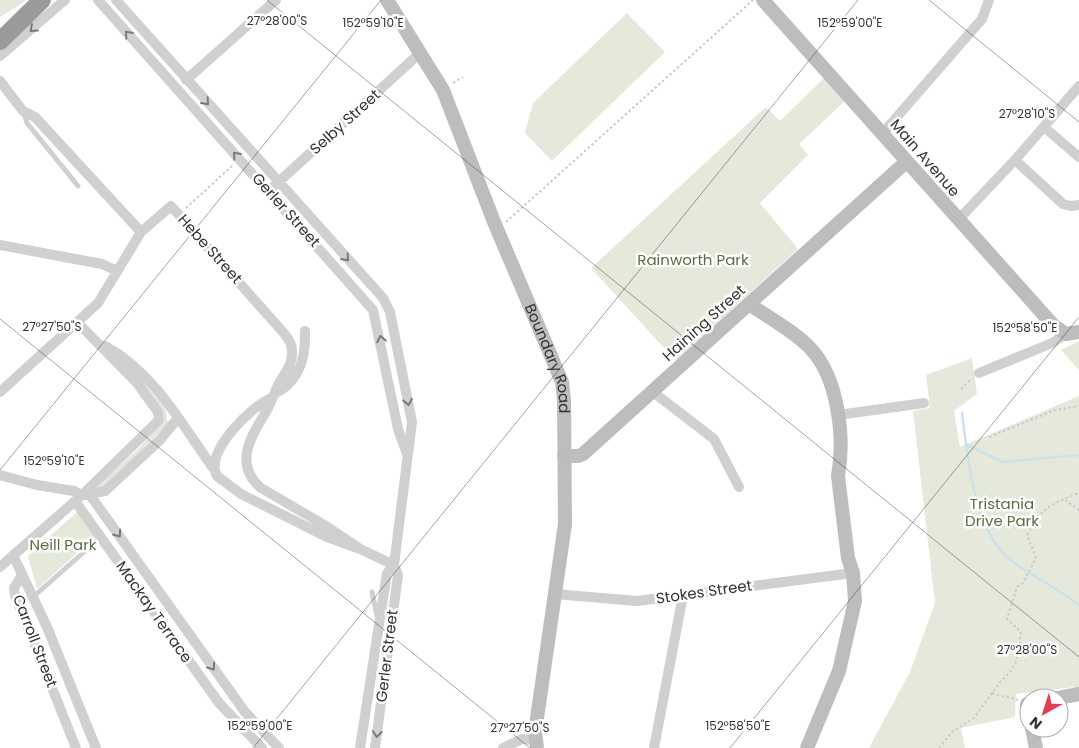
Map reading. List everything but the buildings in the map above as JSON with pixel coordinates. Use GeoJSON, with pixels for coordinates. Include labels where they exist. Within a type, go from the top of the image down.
{"type":"FeatureCollection","features":[{"type":"Feature","properties":{"kind":"highway"},"geometry":{"type":"LineString","coordinates":[[0,41],[42,0]]}},
{"type":"Feature","properties":{"kind":"highway"},"geometry":{"type":"LineString","coordinates":[[0,27],[23,17]]}},
{"type":"Feature","properties":{"kind":"street"},"geometry":{"type":"LineString","coordinates":[[0,56],[65,0]]}},
{"type":"Feature","properties":{"kind":"street","name":"Gerler Street"},"geometry":{"type":"LineString","coordinates":[[98,0],[373,310],[398,429],[407,455]]}},
{"type":"Feature","properties":{"kind":"street","name":"Gerler Street"},"geometry":{"type":"LineString","coordinates":[[116,0],[387,304],[412,422],[407,455],[407,475],[394,565],[398,575],[375,748]]}},
{"type":"Feature","properties":{"kind":"street"},"geometry":{"type":"LineString","coordinates":[[186,80],[276,0]]}},
{"type":"Feature","properties":{"kind":"street","name":"Boundary Road"},"geometry":{"type":"LineString","coordinates":[[386,0],[448,100],[494,222],[558,370],[564,392],[564,524],[536,744]]}},
{"type":"Feature","properties":{"kind":"street","name":"Main Avenue"},"geometry":{"type":"LineString","coordinates":[[763,0],[1053,325],[1072,333]]}},
{"type":"Feature","properties":{"kind":"street"},"geometry":{"type":"LineString","coordinates":[[882,134],[982,19],[987,11],[989,0]]}},
{"type":"Feature","properties":{"kind":"street","name":"Selby Street"},"geometry":{"type":"LineString","coordinates":[[269,191],[420,53]]}},
{"type":"Feature","properties":{"kind":"street"},"geometry":{"type":"LineString","coordinates":[[0,81],[12,99]]}},
{"type":"Feature","properties":{"kind":"street"},"geometry":{"type":"LineString","coordinates":[[958,220],[1015,160],[1079,86]]}},
{"type":"Feature","properties":{"kind":"street"},"geometry":{"type":"LineString","coordinates":[[0,89],[23,111],[35,117],[141,232],[102,299],[0,392]]}},
{"type":"Feature","properties":{"kind":"street"},"geometry":{"type":"LineString","coordinates":[[1044,127],[1079,157]]}},
{"type":"Feature","properties":{"kind":"street"},"geometry":{"type":"LineString","coordinates":[[1015,160],[1063,204],[1079,205]]}},
{"type":"Feature","properties":{"kind":"street","name":"Haining Street"},"geometry":{"type":"LineString","coordinates":[[564,456],[583,454],[906,162]]}},
{"type":"Feature","properties":{"kind":"street","name":"Hebe Street"},"geometry":{"type":"LineString","coordinates":[[141,232],[171,206],[289,340],[292,350],[291,362],[248,444],[247,461],[255,481],[264,490],[360,548],[394,565]]}},
{"type":"Feature","properties":{"kind":"street"},"geometry":{"type":"LineString","coordinates":[[0,245],[102,264],[117,271]]}},
{"type":"Feature","properties":{"kind":"street"},"geometry":{"type":"LineString","coordinates":[[749,304],[812,350],[832,387],[838,415],[841,462],[839,485],[848,558],[853,573],[855,601],[843,657],[807,748]]}},
{"type":"Feature","properties":{"kind":"street"},"geometry":{"type":"LineString","coordinates":[[77,322],[102,345],[137,367],[213,468]]}},
{"type":"Feature","properties":{"kind":"street","name":"Hebe Street"},"geometry":{"type":"LineString","coordinates":[[305,331],[305,354],[301,367],[285,388],[253,407],[236,426],[218,453],[213,468],[218,478],[236,491],[327,537],[360,548]]}},
{"type":"Feature","properties":{"kind":"street"},"geometry":{"type":"LineString","coordinates":[[979,373],[1072,333]]}},
{"type":"Feature","properties":{"kind":"street"},"geometry":{"type":"LineString","coordinates":[[0,567],[82,497],[160,419],[137,383],[112,359],[102,345]]}},
{"type":"Feature","properties":{"kind":"street"},"geometry":{"type":"LineString","coordinates":[[653,392],[714,439],[738,486]]}},
{"type":"Feature","properties":{"kind":"street"},"geometry":{"type":"LineString","coordinates":[[838,415],[924,403]]}},
{"type":"Feature","properties":{"kind":"street"},"geometry":{"type":"LineString","coordinates":[[82,497],[105,491],[166,435],[177,419]]}},
{"type":"Feature","properties":{"kind":"street"},"geometry":{"type":"LineString","coordinates":[[0,475],[37,485],[74,490],[82,497]]}},
{"type":"Feature","properties":{"kind":"street","name":"Mackay Terrace"},"geometry":{"type":"LineString","coordinates":[[82,497],[101,537],[203,680],[235,721],[262,748]]}},
{"type":"Feature","properties":{"kind":"street","name":"Mackay Terrace"},"geometry":{"type":"LineString","coordinates":[[82,497],[244,712],[279,748]]}},
{"type":"Feature","properties":{"kind":"street","name":"Carroll Street"},"geometry":{"type":"LineString","coordinates":[[13,555],[47,627],[96,748]]}},
{"type":"Feature","properties":{"kind":"street","name":"Gerler Street"},"geometry":{"type":"LineString","coordinates":[[360,748],[387,573],[394,565]]}},
{"type":"Feature","properties":{"kind":"street","name":"Stokes Street"},"geometry":{"type":"LineString","coordinates":[[555,594],[631,601],[853,573]]}},
{"type":"Feature","properties":{"kind":"street","name":"Carroll Street"},"geometry":{"type":"LineString","coordinates":[[22,575],[14,588],[15,595],[76,748]]}},
{"type":"Feature","properties":{"kind":"street"},"geometry":{"type":"LineString","coordinates":[[654,748],[683,595]]}},
{"type":"Feature","properties":{"kind":"street"},"geometry":{"type":"LineString","coordinates":[[61,709],[77,703]]}},
{"type":"Feature","properties":{"kind":"street"},"geometry":{"type":"LineString","coordinates":[[235,721],[244,712]]}},
{"type":"Feature","properties":{"kind":"street"},"geometry":{"type":"LineString","coordinates":[[503,748],[522,739],[536,744]]}},
{"type":"Feature","properties":{"kind":"lane"},"geometry":{"type":"LineString","coordinates":[[23,111],[27,123],[78,186]]}},
{"type":"Feature","properties":{"kind":"lane"},"geometry":{"type":"LineString","coordinates":[[33,597],[101,537]]}},
{"type":"Feature","properties":{"kind":"lane","name":"Gerler Street"},"geometry":{"type":"LineString","coordinates":[[372,592],[379,623]]}},
{"type":"Feature","properties":{"kind":"path"},"geometry":{"type":"LineString","coordinates":[[506,222],[753,0]]}},
{"type":"Feature","properties":{"kind":"path"},"geometry":{"type":"LineString","coordinates":[[453,83],[463,77]]}},
{"type":"Feature","properties":{"kind":"path"},"geometry":{"type":"LineString","coordinates":[[179,215],[240,159]]}},
{"type":"Feature","properties":{"kind":"path"},"geometry":{"type":"LineString","coordinates":[[961,388],[979,373]]}},
{"type":"Feature","properties":{"kind":"path"},"geometry":{"type":"LineString","coordinates":[[989,437],[1055,410],[1079,406]]}},
{"type":"Feature","properties":{"kind":"path"},"geometry":{"type":"LineString","coordinates":[[939,748],[952,732],[974,718],[1016,662],[1021,632],[1007,619],[1017,587],[1023,583],[1036,558],[1027,535],[1033,523],[1052,503],[1079,493]]}},
{"type":"Feature","properties":{"kind":"path"},"geometry":{"type":"LineString","coordinates":[[1065,499],[1079,510]]}},
{"type":"Feature","properties":{"kind":"path"},"geometry":{"type":"LineString","coordinates":[[992,693],[1002,697],[1010,697],[1019,702]]}},
{"type":"Feature","properties":{"kind":"green space"},"geometry":{"type":"Polygon","coordinates":[[[0,0],[27,0],[0,17],[0,0]]]}},
{"type":"Feature","properties":{"kind":"green space"},"geometry":{"type":"Polygon","coordinates":[[[627,13],[665,52],[552,161],[525,133],[533,103],[627,13]]]}},
{"type":"Feature","properties":{"kind":"green space","name":"Rainworth Park"},"geometry":{"type":"Polygon","coordinates":[[[824,78],[845,101],[799,144],[808,155],[760,203],[798,249],[676,361],[591,268],[766,107],[780,121],[824,78]]]}},
{"type":"Feature","properties":{"kind":"green space"},"geometry":{"type":"Polygon","coordinates":[[[1079,341],[1079,370],[1061,350],[1079,341]]]}},
{"type":"Feature","properties":{"kind":"green space","name":"Tristania Drive Park"},"geometry":{"type":"Polygon","coordinates":[[[972,358],[977,394],[954,411],[960,447],[1079,396],[1079,702],[1075,687],[1019,688],[1019,694],[1016,694],[1015,717],[961,728],[965,748],[869,748],[910,672],[935,603],[913,411],[930,408],[926,375],[972,358]]]}},
{"type":"Feature","properties":{"kind":"green space"},"geometry":{"type":"Polygon","coordinates":[[[133,368],[165,407],[168,423],[140,453],[99,489],[98,485],[137,450],[159,426],[133,368]]]}},
{"type":"Feature","properties":{"kind":"green space","name":"Neill Park"},"geometry":{"type":"Polygon","coordinates":[[[77,512],[97,535],[37,589],[28,556],[77,512]]]}},
{"type":"Feature","properties":{"kind":"waterway"},"geometry":{"type":"LineString","coordinates":[[962,413],[970,472],[981,513],[989,532],[999,548],[1012,561],[1079,605]]}},
{"type":"Feature","properties":{"kind":"waterway"},"geometry":{"type":"LineString","coordinates":[[967,445],[1003,462],[1079,455]]}}]}
